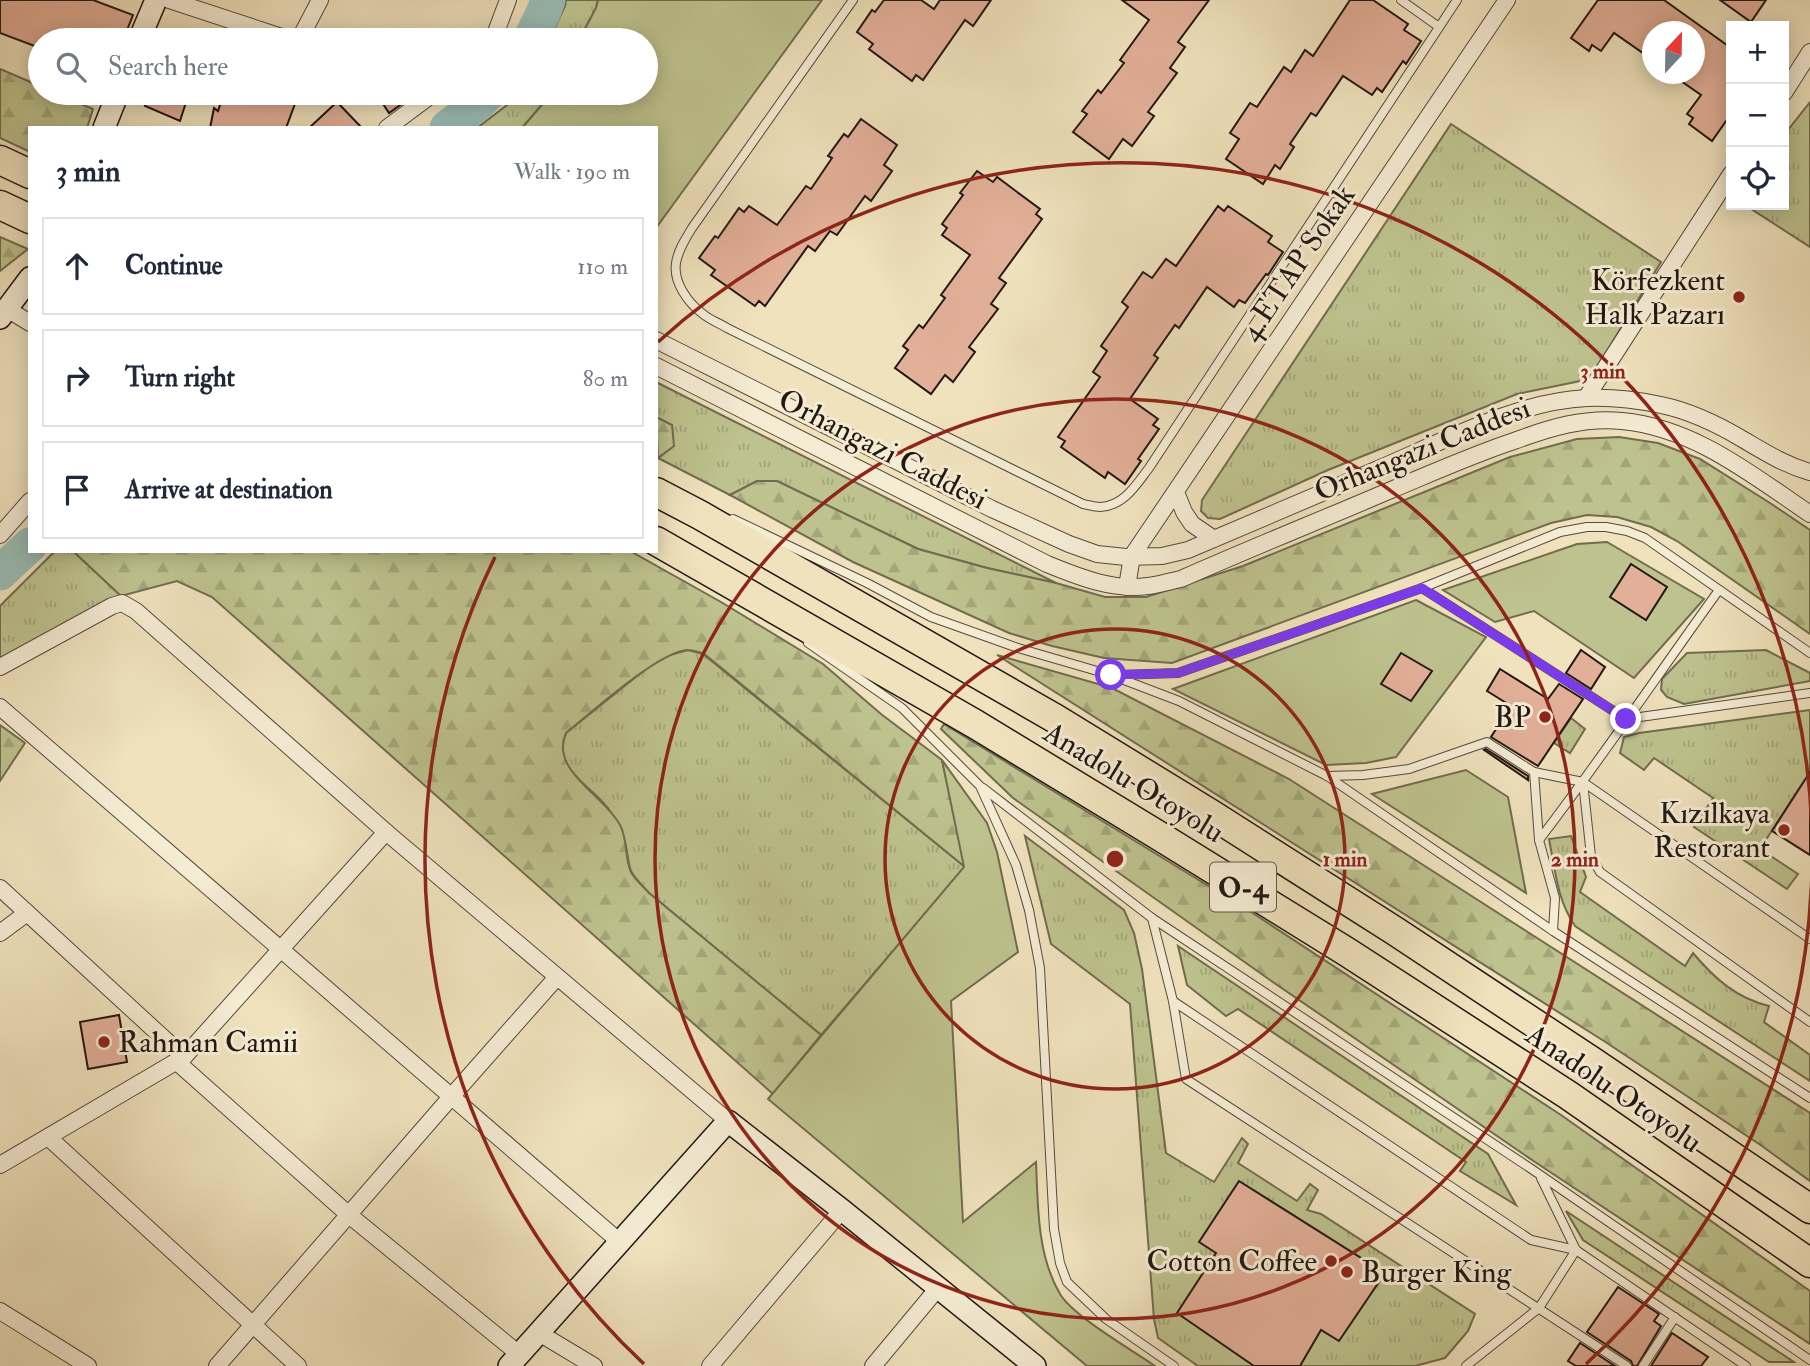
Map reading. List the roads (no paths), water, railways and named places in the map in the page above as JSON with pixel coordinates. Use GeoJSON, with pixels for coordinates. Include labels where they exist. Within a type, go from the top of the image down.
{"type":"FeatureCollection","features":[{"type":"Feature","properties":{"kind":"highway"},"geometry":{"type":"LineString","coordinates":[[0,160],[28,173]]}},
{"type":"Feature","properties":{"kind":"highway"},"geometry":{"type":"LineString","coordinates":[[0,205],[28,218]]}},
{"type":"Feature","properties":{"kind":"highway","name":"Anadolu Otoyolu"},"geometry":{"type":"LineString","coordinates":[[658,493],[1056,719],[1211,814],[1570,1046],[1810,1209]]}},
{"type":"Feature","properties":{"kind":"highway","name":"Anadolu Otoyolu"},"geometry":{"type":"LineString","coordinates":[[663,545],[975,724],[1324,938],[1568,1095],[1810,1263]]}},
{"type":"Feature","properties":{"kind":"street"},"geometry":{"type":"LineString","coordinates":[[144,28],[156,0]]}},
{"type":"Feature","properties":{"kind":"street"},"geometry":{"type":"LineString","coordinates":[[169,0],[254,28]]}},
{"type":"Feature","properties":{"kind":"street"},"geometry":{"type":"LineString","coordinates":[[305,28],[320,0]]}},
{"type":"Feature","properties":{"kind":"street"},"geometry":{"type":"LineString","coordinates":[[498,28],[508,0]]}},
{"type":"Feature","properties":{"kind":"street","name":"4.ETAP Sokak"},"geometry":{"type":"LineString","coordinates":[[1132,556],[1507,0]]}},
{"type":"Feature","properties":{"kind":"street"},"geometry":{"type":"LineString","coordinates":[[1789,85],[1810,52]]}},
{"type":"Feature","properties":{"kind":"street"},"geometry":{"type":"LineString","coordinates":[[105,126],[113,105]]}},
{"type":"Feature","properties":{"kind":"street"},"geometry":{"type":"LineString","coordinates":[[390,126],[417,105]]}},
{"type":"Feature","properties":{"kind":"street"},"geometry":{"type":"LineString","coordinates":[[1586,398],[1726,182]]}},
{"type":"Feature","properties":{"kind":"street"},"geometry":{"type":"LineString","coordinates":[[28,281],[3,313],[28,322]]}},
{"type":"Feature","properties":{"kind":"street","name":"Orhangazi Caddesi"},"geometry":{"type":"LineString","coordinates":[[658,342],[992,509],[1097,554],[1162,556],[1188,550],[1488,422],[1542,405],[1586,398],[1625,398],[1664,405],[1706,420],[1780,462],[1810,472]]}},
{"type":"Feature","properties":{"kind":"street","name":"Orhangazi Caddesi"},"geometry":{"type":"LineString","coordinates":[[658,367],[1047,564],[1081,578],[1127,587],[1181,579],[1492,449],[1557,426],[1591,420],[1623,421],[1657,428],[1697,441],[1810,514]]}},
{"type":"Feature","properties":{"kind":"street"},"geometry":{"type":"LineString","coordinates":[[1176,492],[1192,524],[1214,539]]}},
{"type":"Feature","properties":{"kind":"street"},"geometry":{"type":"LineString","coordinates":[[0,535],[28,503]]}},
{"type":"Feature","properties":{"kind":"street"},"geometry":{"type":"LineString","coordinates":[[1127,587],[1132,556]]}},
{"type":"Feature","properties":{"kind":"street"},"geometry":{"type":"LineString","coordinates":[[0,667],[112,606],[122,603],[136,611],[386,832],[728,1121],[1035,1366]]}},
{"type":"Feature","properties":{"kind":"street"},"geometry":{"type":"LineString","coordinates":[[0,707],[621,1242]]}},
{"type":"Feature","properties":{"kind":"street"},"geometry":{"type":"LineString","coordinates":[[0,1166],[181,1060],[386,832]]}},
{"type":"Feature","properties":{"kind":"street"},"geometry":{"type":"LineString","coordinates":[[0,888],[181,1060],[514,1360],[728,1121]]}},
{"type":"Feature","properties":{"kind":"street"},"geometry":{"type":"LineString","coordinates":[[0,933],[27,913]]}},
{"type":"Feature","properties":{"kind":"street"},"geometry":{"type":"LineString","coordinates":[[217,1366],[557,977]]}},
{"type":"Feature","properties":{"kind":"street"},"geometry":{"type":"LineString","coordinates":[[48,1137],[298,1366]]}},
{"type":"Feature","properties":{"kind":"street"},"geometry":{"type":"LineString","coordinates":[[710,1366],[842,1210]]}},
{"type":"Feature","properties":{"kind":"street"},"geometry":{"type":"LineString","coordinates":[[873,1366],[938,1288]]}},
{"type":"Feature","properties":{"kind":"street"},"geometry":{"type":"LineString","coordinates":[[0,1311],[89,1366]]}},
{"type":"Feature","properties":{"kind":"street"},"geometry":{"type":"LineString","coordinates":[[539,1333],[594,1366]]}},
{"type":"Feature","properties":{"kind":"lane"},"geometry":{"type":"LineString","coordinates":[[853,0],[692,228],[676,264],[678,283],[687,298],[703,314],[727,328],[1083,503],[1100,507],[1115,503],[1130,494],[1149,468],[1457,0]]}},
{"type":"Feature","properties":{"kind":"lane"},"geometry":{"type":"LineString","coordinates":[[1401,0],[1439,27]]}},
{"type":"Feature","properties":{"kind":"lane"},"geometry":{"type":"LineString","coordinates":[[730,517],[931,617],[1018,648],[1111,675],[1179,701],[1326,776],[1553,931],[1810,1098]]}},
{"type":"Feature","properties":{"kind":"lane"},"geometry":{"type":"LineString","coordinates":[[1111,675],[1178,673],[1422,588],[1560,532],[1587,527],[1606,527],[1645,538],[1810,653]]}},
{"type":"Feature","properties":{"kind":"lane"},"geometry":{"type":"LineString","coordinates":[[663,545],[770,617]]}},
{"type":"Feature","properties":{"kind":"lane"},"geometry":{"type":"LineString","coordinates":[[1422,588],[1626,719],[1810,693]]}},
{"type":"Feature","properties":{"kind":"lane"},"geometry":{"type":"LineString","coordinates":[[1539,840],[1719,590]]}},
{"type":"Feature","properties":{"kind":"lane"},"geometry":{"type":"LineString","coordinates":[[803,640],[902,708],[980,786],[1152,918],[1539,1175],[1810,1360]]}},
{"type":"Feature","properties":{"kind":"lane"},"geometry":{"type":"LineString","coordinates":[[1326,776],[1363,775],[1409,769],[1487,742],[1534,772],[1583,782],[1810,939]]}},
{"type":"Feature","properties":{"kind":"lane"},"geometry":{"type":"LineString","coordinates":[[1534,772],[1539,840],[1555,898],[1553,931]]}},
{"type":"Feature","properties":{"kind":"lane"},"geometry":{"type":"LineString","coordinates":[[1583,782],[1591,856],[1600,872],[1810,1022]]}},
{"type":"Feature","properties":{"kind":"lane"},"geometry":{"type":"LineString","coordinates":[[980,786],[1016,865],[1029,910],[1040,968],[1054,1229],[1060,1263],[1067,1282],[1096,1310],[1174,1366]]}},
{"type":"Feature","properties":{"kind":"lane"},"geometry":{"type":"LineString","coordinates":[[1152,918],[1173,1001],[1186,1079],[1627,1366]]}},
{"type":"Feature","properties":{"kind":"lane"},"geometry":{"type":"LineString","coordinates":[[1173,1001],[1531,1240],[1576,1250],[1746,1366]]}},
{"type":"Feature","properties":{"kind":"lane"},"geometry":{"type":"LineString","coordinates":[[1539,1175],[1576,1250]]}},
{"type":"Feature","properties":{"kind":"lane"},"geometry":{"type":"LineString","coordinates":[[1467,1366],[1539,1308],[1576,1250]]}},
{"type":"Feature","properties":{"kind":"lane"},"geometry":{"type":"LineString","coordinates":[[1643,1366],[1675,1317]]}},
{"type":"Feature","properties":{"kind":"waterway"},"geometry":{"type":"LineString","coordinates":[[536,28],[548,0]]}},
{"type":"Feature","properties":{"kind":"waterway"},"geometry":{"type":"LineString","coordinates":[[450,126],[476,105]]}},
{"type":"Feature","properties":{"kind":"waterway"},"geometry":{"type":"LineString","coordinates":[[0,573],[28,547]]}},
{"type":"Feature","properties":{"kind":"place","name":"Körfezkent Halk Pazarı"},"geometry":{"type":"Point","coordinates":[1739,297]}},
{"type":"Feature","properties":{"kind":"place","name":"BP"},"geometry":{"type":"Point","coordinates":[1545,717]}},
{"type":"Feature","properties":{"kind":"place","name":"Kızılkaya Restorant"},"geometry":{"type":"Point","coordinates":[1784,830]}},
{"type":"Feature","properties":{"kind":"place","name":"Rahman Camii"},"geometry":{"type":"Point","coordinates":[104,1042]}},
{"type":"Feature","properties":{"kind":"place","name":"Cotton Coffee"},"geometry":{"type":"Point","coordinates":[1331,1261]}},
{"type":"Feature","properties":{"kind":"place","name":"Burger King"},"geometry":{"type":"Point","coordinates":[1347,1272]}}]}
